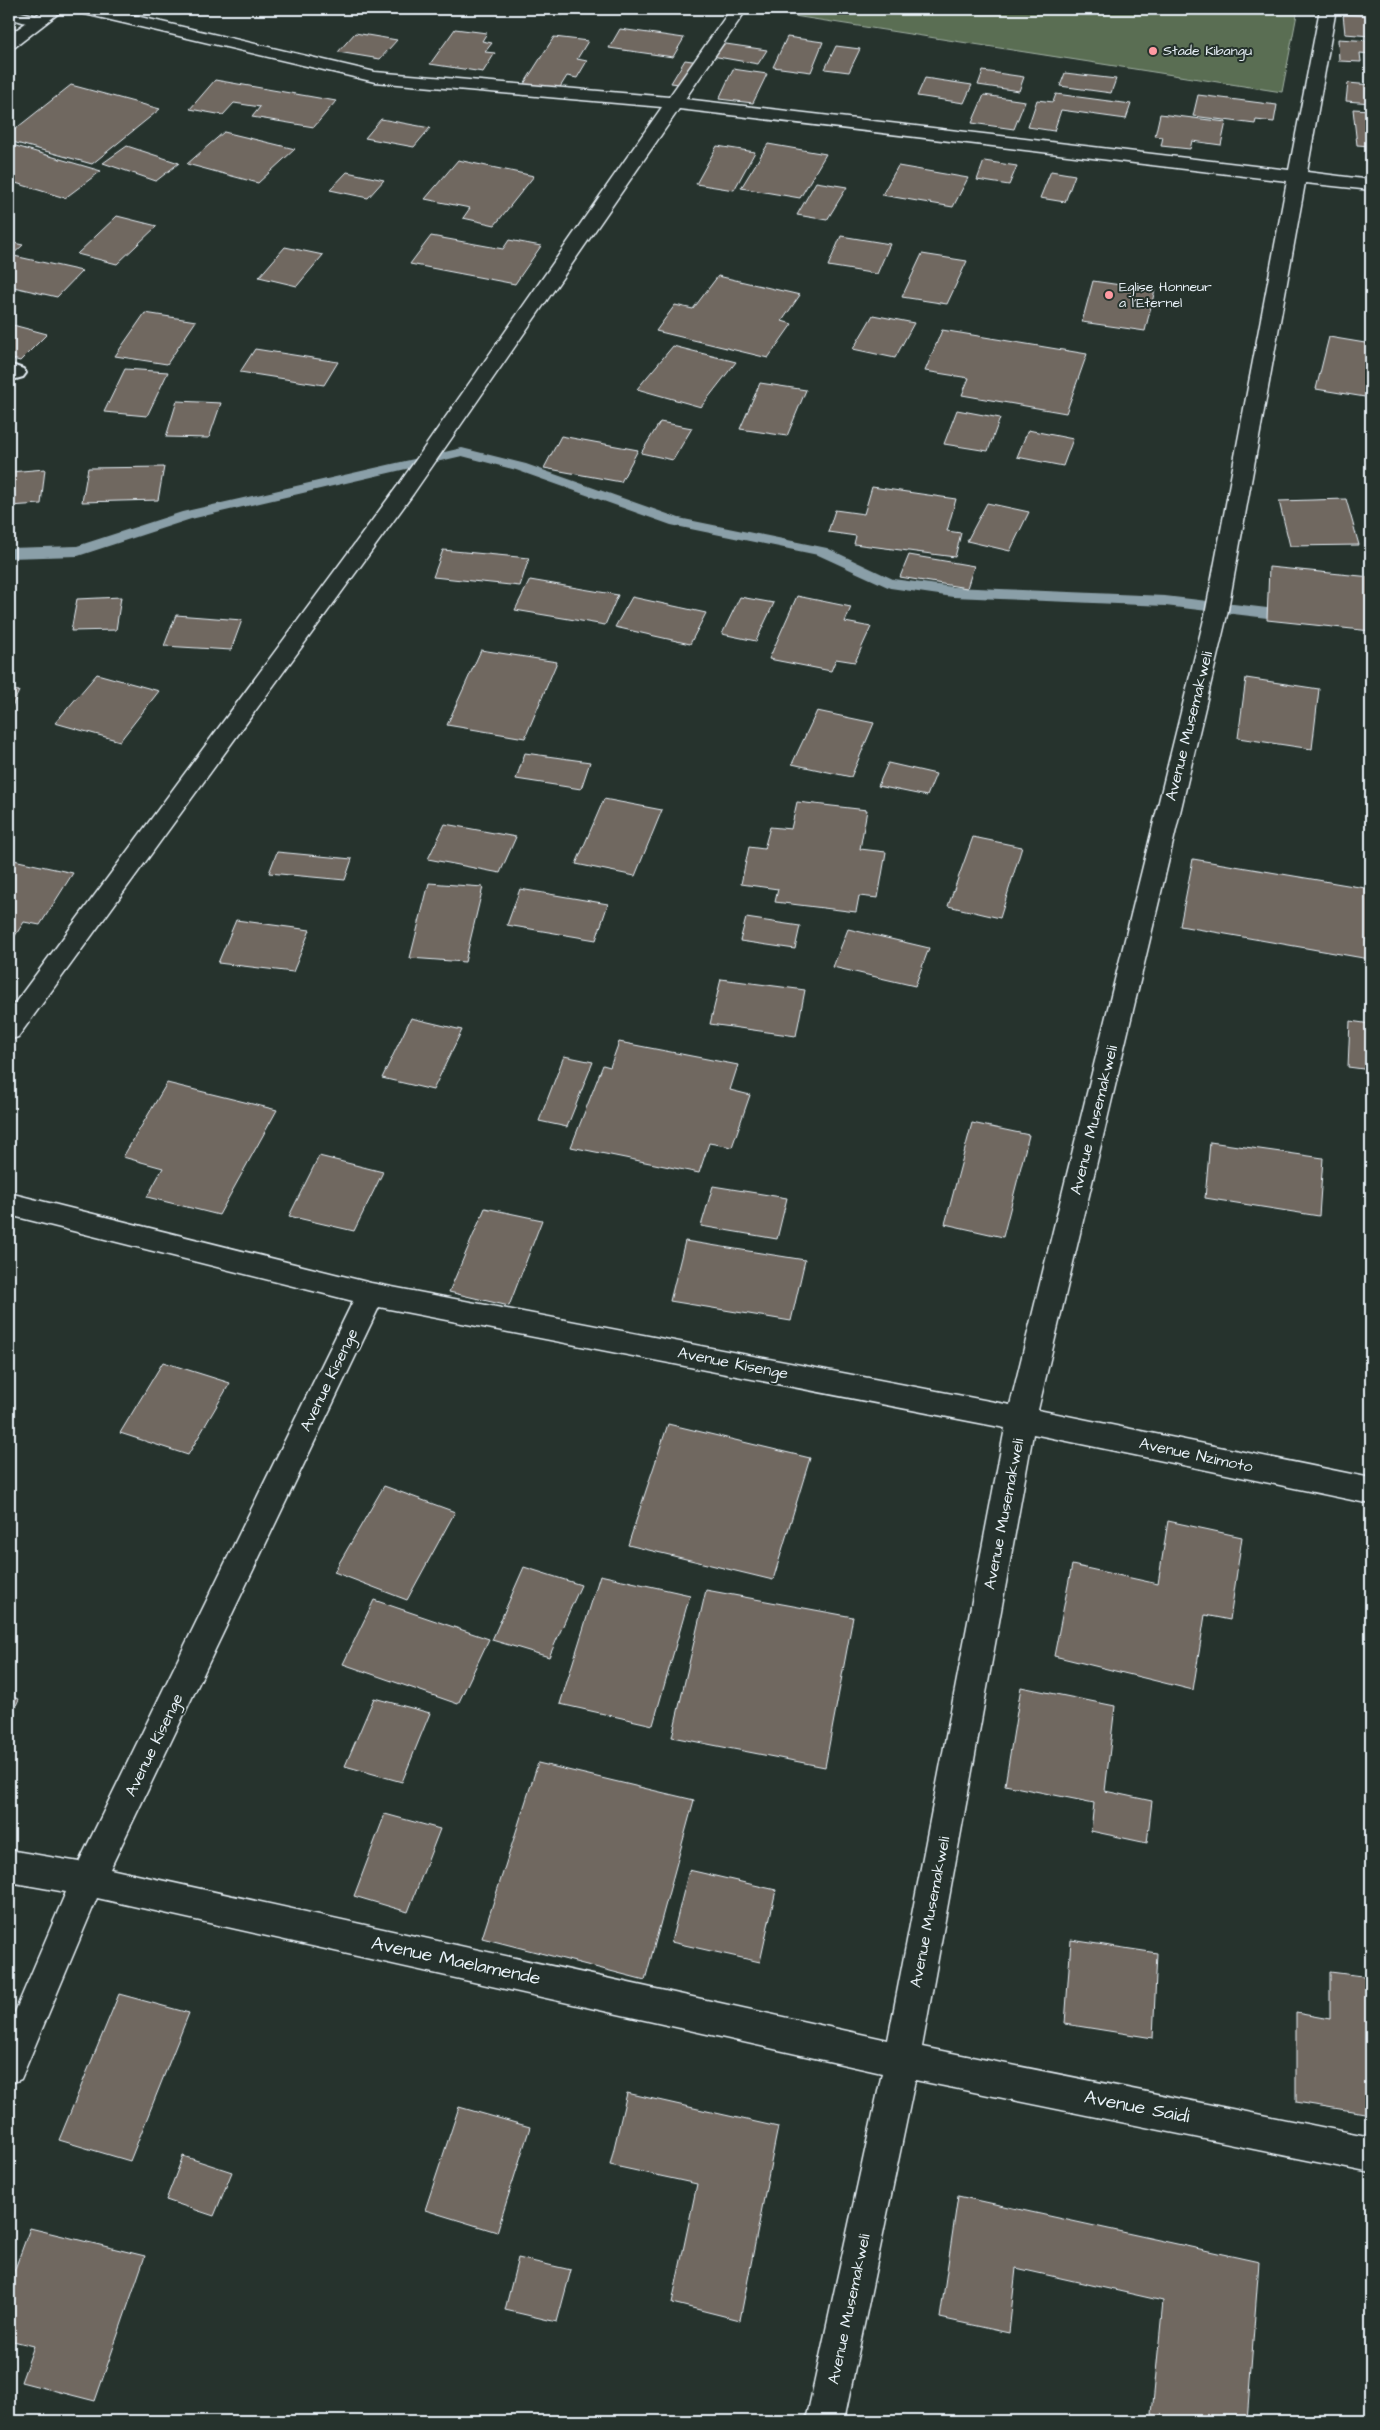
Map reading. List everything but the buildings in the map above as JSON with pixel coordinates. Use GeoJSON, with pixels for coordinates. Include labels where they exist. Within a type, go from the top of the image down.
{"type":"FeatureCollection","features":[{"type":"Feature","properties":{"kind":"street"},"geometry":{"type":"LineString","coordinates":[[9,43],[56,9]]}},
{"type":"Feature","properties":{"kind":"street"},"geometry":{"type":"LineString","coordinates":[[85,9],[375,77],[673,103],[1371,185]]}},
{"type":"Feature","properties":{"kind":"street"},"geometry":{"type":"LineString","coordinates":[[9,1030],[406,489],[739,9]]}},
{"type":"Feature","properties":{"kind":"street","name":"Avenue Musemakweli"},"geometry":{"type":"LineString","coordinates":[[825,2421],[902,2060],[1022,1419],[1217,606],[1328,9]]}},
{"type":"Feature","properties":{"kind":"street"},"geometry":{"type":"LineString","coordinates":[[9,13],[36,22]]}},
{"type":"Feature","properties":{"kind":"street"},"geometry":{"type":"LineString","coordinates":[[9,1204],[371,1294]]}},
{"type":"Feature","properties":{"kind":"street","name":"Avenue Kisenge"},"geometry":{"type":"LineString","coordinates":[[9,2067],[88,1880],[371,1294],[1022,1419]]}},
{"type":"Feature","properties":{"kind":"street","name":"Avenue Nzimoto"},"geometry":{"type":"LineString","coordinates":[[1022,1419],[1371,1491]]}},
{"type":"Feature","properties":{"kind":"street","name":"Avenue Maelamende"},"geometry":{"type":"LineString","coordinates":[[9,1866],[88,1880],[902,2060]]}},
{"type":"Feature","properties":{"kind":"street","name":"Avenue Saidi"},"geometry":{"type":"LineString","coordinates":[[902,2060],[1371,2155]]}},
{"type":"Feature","properties":{"kind":"green space","name":"Stade Kibangu"},"geometry":{"type":"Polygon","coordinates":[[[749,9],[1298,9],[1282,92],[749,9]]]}},
{"type":"Feature","properties":{"kind":"waterway"},"geometry":{"type":"LineString","coordinates":[[9,553],[78,551],[187,515],[462,452],[521,467],[676,522],[822,551],[890,583],[953,592],[1165,601],[1293,616]]}},
{"type":"Feature","properties":{"kind":"place","name":"Stade Kibangu"},"geometry":{"type":"Point","coordinates":[1153,51]}},
{"type":"Feature","properties":{"kind":"place","name":"Eglise Honneur a l'Eternel"},"geometry":{"type":"Point","coordinates":[1109,295]}}]}
